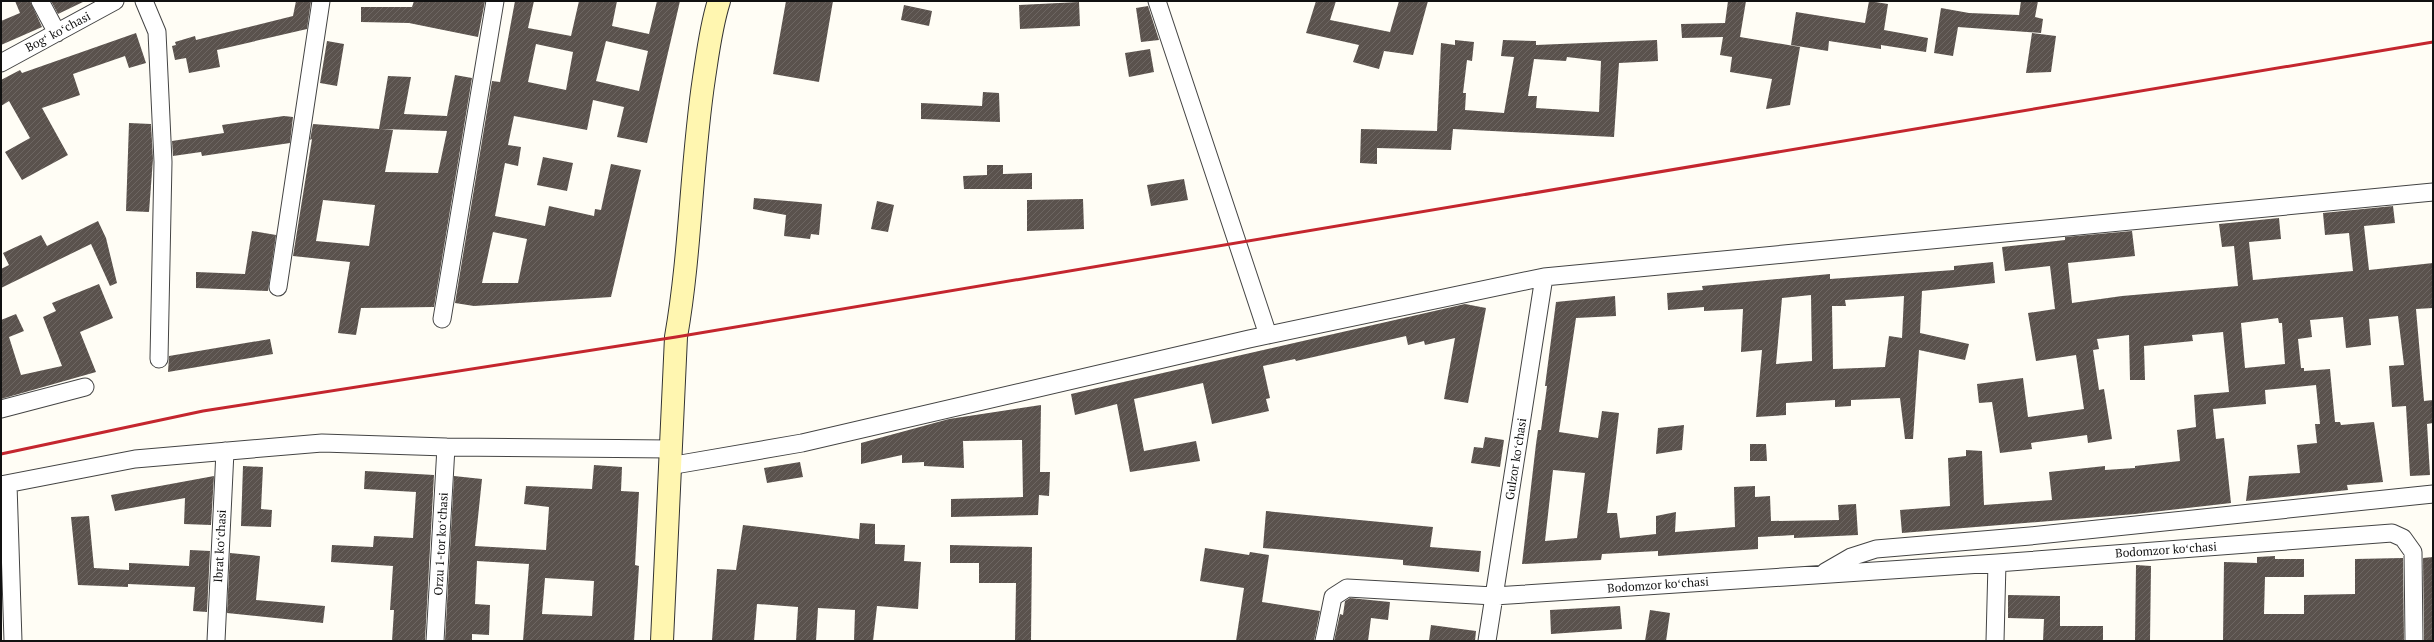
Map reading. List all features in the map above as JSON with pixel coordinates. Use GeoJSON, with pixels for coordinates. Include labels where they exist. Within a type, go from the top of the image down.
{"type":"FeatureCollection","features":[{"type":"Feature","properties":{"kind":"main road"},"geometry":{"type":"LineString","coordinates":[[662,641],[676,337],[684,293],[697,121],[712,22],[719,1]]}},
{"type":"Feature","properties":{"kind":"street"},"geometry":{"type":"LineString","coordinates":[[40,1],[56,33]]}},
{"type":"Feature","properties":{"kind":"street","name":"Bogʻ koʻchasi"},"geometry":{"type":"LineString","coordinates":[[1,63],[115,1]]}},
{"type":"Feature","properties":{"kind":"street"},"geometry":{"type":"LineString","coordinates":[[144,1],[157,32],[158,39],[163,162],[159,359]]}},
{"type":"Feature","properties":{"kind":"street"},"geometry":{"type":"LineString","coordinates":[[278,287],[321,1]]}},
{"type":"Feature","properties":{"kind":"street"},"geometry":{"type":"LineString","coordinates":[[442,318],[496,1]]}},
{"type":"Feature","properties":{"kind":"street"},"geometry":{"type":"LineString","coordinates":[[1157,1],[1268,335]]}},
{"type":"Feature","properties":{"kind":"street"},"geometry":{"type":"LineString","coordinates":[[13,641],[5,485],[135,459],[322,443],[446,447],[670,458],[802,443],[1268,335],[1544,277],[2433,192]]}},
{"type":"Feature","properties":{"kind":"street","name":"Gulzor koʻchasi"},"geometry":{"type":"LineString","coordinates":[[1487,641],[1544,277]]}},
{"type":"Feature","properties":{"kind":"street"},"geometry":{"type":"LineString","coordinates":[[1,409],[85,387]]}},
{"type":"Feature","properties":{"kind":"street","name":"Orzu 1-tor koʻchasi"},"geometry":{"type":"LineString","coordinates":[[435,641],[446,447]]}},
{"type":"Feature","properties":{"kind":"street","name":"Ibrat koʻchasi"},"geometry":{"type":"LineString","coordinates":[[216,641],[225,451]]}},
{"type":"Feature","properties":{"kind":"street","name":"Bodomzor koʻchasi"},"geometry":{"type":"LineString","coordinates":[[1822,574],[1851,557],[1876,549],[2030,536],[2433,494]]}},
{"type":"Feature","properties":{"kind":"street","name":"Bodomzor koʻchasi"},"geometry":{"type":"LineString","coordinates":[[1324,641],[1333,597],[1347,588],[1494,596],[1996,563],[2392,533],[2403,538],[2413,552],[2414,641]]}},
{"type":"Feature","properties":{"kind":"street"},"geometry":{"type":"LineString","coordinates":[[1995,641],[1996,563]]}},
{"type":"Feature","properties":{"kind":"building"},"geometry":{"type":"Polygon","coordinates":[[[15,1],[30,1],[42,27],[1,45],[1,21],[20,13],[15,1]]]}},
{"type":"Feature","properties":{"kind":"building"},"geometry":{"type":"Polygon","coordinates":[[[51,1],[85,1],[58,14],[51,1]]]}},
{"type":"Feature","properties":{"kind":"building"},"geometry":{"type":"Polygon","coordinates":[[[296,1],[311,1],[307,29],[217,50],[220,67],[189,73],[186,58],[175,60],[172,46],[176,45],[175,42],[195,36],[196,40],[293,16],[296,1]]]}},
{"type":"Feature","properties":{"kind":"building"},"geometry":{"type":"Polygon","coordinates":[[[414,1],[485,1],[478,37],[409,23],[361,22],[361,7],[412,7],[414,1]]]}},
{"type":"Feature","properties":{"kind":"building"},"geometry":{"type":"Polygon","coordinates":[[[515,1],[534,1],[528,28],[571,36],[579,1],[617,1],[612,26],[649,34],[657,1],[680,1],[647,143],[617,137],[624,107],[593,100],[587,130],[514,116],[508,145],[521,147],[518,166],[505,163],[495,216],[545,226],[549,206],[594,216],[595,209],[601,210],[611,164],[641,170],[611,297],[474,306],[455,303],[492,81],[500,82],[515,1]],[[606,41],[596,81],[639,91],[648,51],[606,41]],[[536,44],[528,82],[566,90],[573,52],[536,44]],[[493,232],[482,283],[518,283],[527,239],[493,232]]]}},
{"type":"Feature","properties":{"kind":"building"},"geometry":{"type":"Polygon","coordinates":[[[786,1],[833,1],[819,82],[773,74],[786,1]]]}},
{"type":"Feature","properties":{"kind":"building"},"geometry":{"type":"Polygon","coordinates":[[[1316,1],[1336,1],[1330,20],[1390,32],[1399,1],[1428,1],[1413,55],[1384,51],[1379,69],[1353,62],[1359,45],[1306,33],[1316,1]]]}},
{"type":"Feature","properties":{"kind":"building"},"geometry":{"type":"Polygon","coordinates":[[[1728,1],[1746,1],[1740,37],[1800,47],[1790,105],[1766,109],[1772,79],[1730,72],[1732,57],[1720,55],[1723,37],[1682,38],[1681,24],[1725,23],[1728,1]]]}},
{"type":"Feature","properties":{"kind":"building"},"geometry":{"type":"Polygon","coordinates":[[[1869,1],[1888,4],[1884,30],[1928,38],[1926,52],[1881,45],[1881,49],[1829,41],[1828,51],[1791,45],[1796,12],[1865,23],[1869,1]]]}},
{"type":"Feature","properties":{"kind":"building"},"geometry":{"type":"Polygon","coordinates":[[[2021,1],[2038,1],[2035,17],[2043,19],[2041,33],[1958,27],[1953,56],[1934,53],[1941,8],[1969,13],[2019,15],[2021,1]]]}},
{"type":"Feature","properties":{"kind":"building"},"geometry":{"type":"Polygon","coordinates":[[[1079,2],[1080,26],[1020,29],[1019,5],[1079,2]]]}},
{"type":"Feature","properties":{"kind":"building"},"geometry":{"type":"Polygon","coordinates":[[[904,5],[932,11],[929,26],[901,20],[904,5]]]}},
{"type":"Feature","properties":{"kind":"building"},"geometry":{"type":"Polygon","coordinates":[[[1148,6],[1159,40],[1141,42],[1136,8],[1148,6]]]}},
{"type":"Feature","properties":{"kind":"building"},"geometry":{"type":"Polygon","coordinates":[[[136,33],[146,63],[129,68],[125,56],[73,74],[80,95],[42,108],[68,155],[22,180],[5,152],[30,138],[9,101],[1,106],[1,80],[20,70],[22,73],[136,33]]]}},
{"type":"Feature","properties":{"kind":"building"},"geometry":{"type":"Polygon","coordinates":[[[2032,33],[2056,36],[2051,72],[2026,73],[2032,33]]]}},
{"type":"Feature","properties":{"kind":"building"},"geometry":{"type":"Polygon","coordinates":[[[1455,40],[1474,42],[1472,61],[1467,60],[1463,93],[1466,93],[1465,110],[1504,113],[1514,57],[1501,56],[1503,40],[1536,41],[1536,45],[1657,40],[1658,61],[1619,63],[1614,137],[1453,129],[1451,150],[1377,148],[1377,164],[1360,163],[1361,129],[1437,131],[1441,43],[1455,45],[1455,40]],[[1567,57],[1566,61],[1534,59],[1528,96],[1537,96],[1536,108],[1599,112],[1601,61],[1567,57]]]}},
{"type":"Feature","properties":{"kind":"building"},"geometry":{"type":"Polygon","coordinates":[[[327,41],[344,44],[337,86],[320,83],[327,41]]]}},
{"type":"Feature","properties":{"kind":"building"},"geometry":{"type":"Polygon","coordinates":[[[1150,49],[1154,72],[1129,77],[1125,53],[1150,49]]]}},
{"type":"Feature","properties":{"kind":"building"},"geometry":{"type":"Polygon","coordinates":[[[455,75],[472,78],[434,307],[361,308],[356,335],[338,333],[350,262],[293,256],[312,139],[310,140],[313,124],[379,129],[388,76],[411,77],[404,114],[447,116],[455,75]],[[381,129],[393,130],[385,172],[438,173],[447,131],[381,129]],[[323,200],[316,241],[369,246],[375,205],[323,200]]]}},
{"type":"Feature","properties":{"kind":"building"},"geometry":{"type":"Polygon","coordinates":[[[983,92],[999,93],[1000,122],[921,119],[921,103],[982,106],[983,92]]]}},
{"type":"Feature","properties":{"kind":"building"},"geometry":{"type":"Polygon","coordinates":[[[284,116],[293,117],[290,143],[202,156],[201,152],[173,156],[172,141],[224,133],[222,125],[284,116]]]}},
{"type":"Feature","properties":{"kind":"building"},"geometry":{"type":"Polygon","coordinates":[[[129,123],[151,124],[153,159],[149,212],[126,211],[129,123]]]}},
{"type":"Feature","properties":{"kind":"building"},"geometry":{"type":"Polygon","coordinates":[[[543,157],[573,163],[567,191],[537,185],[543,157]]]}},
{"type":"Feature","properties":{"kind":"building"},"geometry":{"type":"Polygon","coordinates":[[[987,165],[1003,165],[1003,174],[1032,173],[1032,189],[964,189],[963,176],[987,175],[987,165]]]}},
{"type":"Feature","properties":{"kind":"building"},"geometry":{"type":"Polygon","coordinates":[[[1184,179],[1188,200],[1151,206],[1147,185],[1184,179]]]}},
{"type":"Feature","properties":{"kind":"building"},"geometry":{"type":"Polygon","coordinates":[[[754,198],[822,204],[819,235],[811,234],[810,239],[784,236],[786,215],[753,209],[754,198]]]}},
{"type":"Feature","properties":{"kind":"building"},"geometry":{"type":"Polygon","coordinates":[[[1083,199],[1084,229],[1027,231],[1027,200],[1083,199]]]}},
{"type":"Feature","properties":{"kind":"building"},"geometry":{"type":"Polygon","coordinates":[[[877,201],[894,205],[888,232],[871,229],[877,201]]]}},
{"type":"Feature","properties":{"kind":"building"},"geometry":{"type":"Polygon","coordinates":[[[2393,206],[2395,223],[2364,226],[2369,270],[2433,263],[2433,308],[2416,309],[2424,401],[2433,400],[2433,423],[2427,424],[2430,475],[2410,476],[2406,406],[2392,407],[2389,366],[2404,365],[2398,316],[2369,319],[2371,345],[2346,348],[2343,317],[2310,320],[2312,337],[2298,339],[2301,368],[2304,368],[2304,371],[2330,369],[2335,422],[2340,422],[2341,425],[2374,422],[2383,482],[2347,485],[2348,490],[2246,501],[2249,476],[2300,473],[2297,445],[2317,443],[2315,424],[2320,424],[2316,385],[2265,390],[2266,404],[2213,409],[2216,439],[2224,438],[2231,503],[2135,514],[1902,533],[1900,510],[1950,506],[1948,458],[1966,456],[1966,450],[1982,451],[1984,505],[2052,500],[2049,472],[2105,466],[2105,470],[2135,468],[2135,466],[2180,461],[2177,430],[2196,427],[2194,395],[2229,392],[2223,332],[2192,335],[2193,341],[2144,346],[2145,380],[2130,380],[2129,335],[2097,339],[2099,349],[2093,350],[2099,390],[2104,389],[2112,439],[2088,443],[2087,435],[2031,443],[2032,449],[2000,453],[1992,402],[1979,403],[1977,384],[2023,378],[2028,417],[2084,409],[2076,355],[2036,361],[2028,313],[2055,309],[2050,266],[2005,271],[2002,247],[2065,240],[2065,237],[2132,231],[2135,256],[2068,263],[2072,303],[2122,296],[2238,286],[2234,246],[2222,247],[2219,224],[2279,218],[2281,239],[2249,242],[2253,280],[2353,271],[2349,233],[2325,235],[2323,213],[2393,206]],[[2278,318],[2241,323],[2245,368],[2285,364],[2282,323],[2279,323],[2278,318]]]}},
{"type":"Feature","properties":{"kind":"building"},"geometry":{"type":"Polygon","coordinates":[[[98,221],[106,238],[117,283],[110,286],[91,244],[1,288],[1,269],[9,265],[3,253],[41,235],[47,246],[98,221]]]}},
{"type":"Feature","properties":{"kind":"building"},"geometry":{"type":"Polygon","coordinates":[[[252,231],[276,235],[268,291],[196,288],[196,272],[245,274],[252,231]]]}},
{"type":"Feature","properties":{"kind":"building"},"geometry":{"type":"Polygon","coordinates":[[[1993,262],[1995,283],[1922,291],[1920,333],[1969,344],[1965,360],[1919,350],[1913,439],[1905,439],[1900,398],[1851,400],[1851,406],[1835,407],[1835,400],[1786,403],[1786,415],[1756,417],[1762,350],[1741,352],[1743,309],[1704,311],[1704,307],[1668,310],[1667,293],[1703,290],[1702,286],[1830,274],[1830,279],[1954,270],[1954,266],[1993,262]],[[1811,295],[1782,298],[1776,364],[1812,361],[1811,295]],[[1904,296],[1845,300],[1846,306],[1832,306],[1833,369],[1885,367],[1889,336],[1902,338],[1904,296]]]}},
{"type":"Feature","properties":{"kind":"building"},"geometry":{"type":"Polygon","coordinates":[[[99,284],[113,318],[80,332],[96,372],[1,399],[1,320],[16,314],[24,331],[9,337],[21,375],[62,366],[43,317],[56,311],[52,303],[99,284]]]}},
{"type":"Feature","properties":{"kind":"building"},"geometry":{"type":"Polygon","coordinates":[[[1615,296],[1616,316],[1576,318],[1559,432],[1598,438],[1602,411],[1619,413],[1607,513],[1617,513],[1620,538],[1656,534],[1656,516],[1676,512],[1675,532],[1735,527],[1734,487],[1755,486],[1755,497],[1770,496],[1771,521],[1839,520],[1838,505],[1856,504],[1858,535],[1794,538],[1794,535],[1758,537],[1758,549],[1658,556],[1658,551],[1602,554],[1601,560],[1522,564],[1536,444],[1538,430],[1541,430],[1547,386],[1545,386],[1556,302],[1615,296]],[[1553,470],[1545,541],[1577,538],[1585,473],[1553,470]]]}},
{"type":"Feature","properties":{"kind":"building"},"geometry":{"type":"Polygon","coordinates":[[[1465,304],[1486,308],[1468,403],[1444,399],[1455,338],[1425,345],[1424,341],[1408,345],[1406,336],[1296,361],[1295,359],[1263,366],[1270,398],[1266,399],[1269,411],[1212,424],[1203,383],[1134,399],[1144,451],[1196,441],[1200,461],[1130,472],[1117,404],[1075,415],[1071,394],[1465,304]]]}},
{"type":"Feature","properties":{"kind":"building"},"geometry":{"type":"Polygon","coordinates":[[[270,339],[273,354],[168,372],[169,356],[270,339]]]}},
{"type":"Feature","properties":{"kind":"building"},"geometry":{"type":"Polygon","coordinates":[[[1041,405],[1040,472],[1050,472],[1049,496],[1039,495],[1038,515],[951,517],[951,499],[1023,497],[1022,440],[963,441],[964,468],[924,466],[924,462],[902,463],[902,455],[861,464],[861,443],[949,419],[1041,405]]]}},
{"type":"Feature","properties":{"kind":"building"},"geometry":{"type":"Polygon","coordinates":[[[1684,425],[1682,450],[1656,454],[1658,428],[1684,425]]]}},
{"type":"Feature","properties":{"kind":"building"},"geometry":{"type":"Polygon","coordinates":[[[1485,437],[1504,440],[1500,467],[1471,463],[1474,447],[1483,448],[1485,437]]]}},
{"type":"Feature","properties":{"kind":"building"},"geometry":{"type":"Polygon","coordinates":[[[1750,444],[1766,444],[1767,461],[1750,461],[1750,444]]]}},
{"type":"Feature","properties":{"kind":"building"},"geometry":{"type":"Polygon","coordinates":[[[800,462],[803,477],[767,483],[764,468],[800,462]]]}},
{"type":"Feature","properties":{"kind":"building"},"geometry":{"type":"Polygon","coordinates":[[[594,465],[622,467],[621,491],[639,492],[635,565],[639,566],[634,641],[523,641],[529,564],[477,561],[475,604],[490,605],[489,635],[472,634],[472,641],[445,641],[454,476],[482,479],[475,546],[546,550],[549,507],[524,504],[526,486],[592,489],[594,465]],[[545,578],[542,614],[592,616],[594,581],[545,578]]]}},
{"type":"Feature","properties":{"kind":"building"},"geometry":{"type":"Polygon","coordinates":[[[243,466],[263,467],[261,509],[272,510],[271,527],[241,526],[243,466]]]}},
{"type":"Feature","properties":{"kind":"building"},"geometry":{"type":"Polygon","coordinates":[[[365,471],[434,475],[425,641],[392,641],[394,610],[390,610],[393,566],[331,562],[332,545],[373,547],[374,536],[413,538],[416,492],[364,489],[365,471]]]}},
{"type":"Feature","properties":{"kind":"building"},"geometry":{"type":"Polygon","coordinates":[[[214,476],[211,525],[184,524],[185,498],[115,511],[111,495],[214,476]]]}},
{"type":"Feature","properties":{"kind":"building"},"geometry":{"type":"Polygon","coordinates":[[[1266,511],[1433,527],[1430,547],[1481,551],[1479,572],[1403,565],[1403,560],[1263,548],[1266,511]]]}},
{"type":"Feature","properties":{"kind":"building"},"geometry":{"type":"Polygon","coordinates":[[[89,516],[94,568],[129,570],[129,563],[189,566],[190,550],[210,551],[207,612],[193,611],[195,587],[128,584],[128,587],[78,585],[71,517],[89,516]]]}},
{"type":"Feature","properties":{"kind":"building"},"geometry":{"type":"Polygon","coordinates":[[[860,523],[875,524],[875,544],[905,545],[904,561],[921,562],[918,609],[877,606],[873,641],[854,641],[855,610],[818,608],[816,641],[796,641],[798,607],[757,604],[754,641],[712,640],[717,569],[736,570],[743,525],[859,539],[860,523]]]}},
{"type":"Feature","properties":{"kind":"building"},"geometry":{"type":"Polygon","coordinates":[[[950,545],[1032,547],[1031,641],[1015,641],[1016,583],[979,583],[979,563],[950,563],[950,545]]]}},
{"type":"Feature","properties":{"kind":"building"},"geometry":{"type":"Polygon","coordinates":[[[1205,548],[1249,555],[1250,552],[1269,555],[1262,602],[1320,611],[1314,641],[1236,641],[1244,588],[1200,581],[1205,548]]]}},
{"type":"Feature","properties":{"kind":"building"},"geometry":{"type":"Polygon","coordinates":[[[230,553],[260,556],[256,600],[325,606],[323,623],[227,613],[230,553]]]}},
{"type":"Feature","properties":{"kind":"building"},"geometry":{"type":"Polygon","coordinates":[[[2275,556],[2275,559],[2304,559],[2304,577],[2265,577],[2264,614],[2304,614],[2304,595],[2355,594],[2355,559],[2403,558],[2404,641],[2223,641],[2224,562],[2257,563],[2257,557],[2275,556]]]}},
{"type":"Feature","properties":{"kind":"building"},"geometry":{"type":"Polygon","coordinates":[[[2433,557],[2433,641],[2424,641],[2423,558],[2433,557]]]}},
{"type":"Feature","properties":{"kind":"building"},"geometry":{"type":"Polygon","coordinates":[[[2136,565],[2151,566],[2150,641],[2135,641],[2136,565]]]}},
{"type":"Feature","properties":{"kind":"building"},"geometry":{"type":"Polygon","coordinates":[[[2008,595],[2060,596],[2060,626],[2103,626],[2103,641],[2043,641],[2044,619],[2008,618],[2008,595]]]}},
{"type":"Feature","properties":{"kind":"building"},"geometry":{"type":"Polygon","coordinates":[[[1350,598],[1390,602],[1388,620],[1371,618],[1368,641],[1334,641],[1340,614],[1343,615],[1345,601],[1350,598]]]}},
{"type":"Feature","properties":{"kind":"building"},"geometry":{"type":"Polygon","coordinates":[[[1620,606],[1622,629],[1551,634],[1550,610],[1620,606]]]}},
{"type":"Feature","properties":{"kind":"building"},"geometry":{"type":"Polygon","coordinates":[[[1650,610],[1670,613],[1666,641],[1645,641],[1650,610]]]}},
{"type":"Feature","properties":{"kind":"building"},"geometry":{"type":"Polygon","coordinates":[[[1431,625],[1476,631],[1475,641],[1429,641],[1431,625]]]}},
{"type":"Feature","properties":{"kind":"railway"},"geometry":{"type":"LineString","coordinates":[[1,454],[203,411],[676,337],[2433,42]]}}]}
